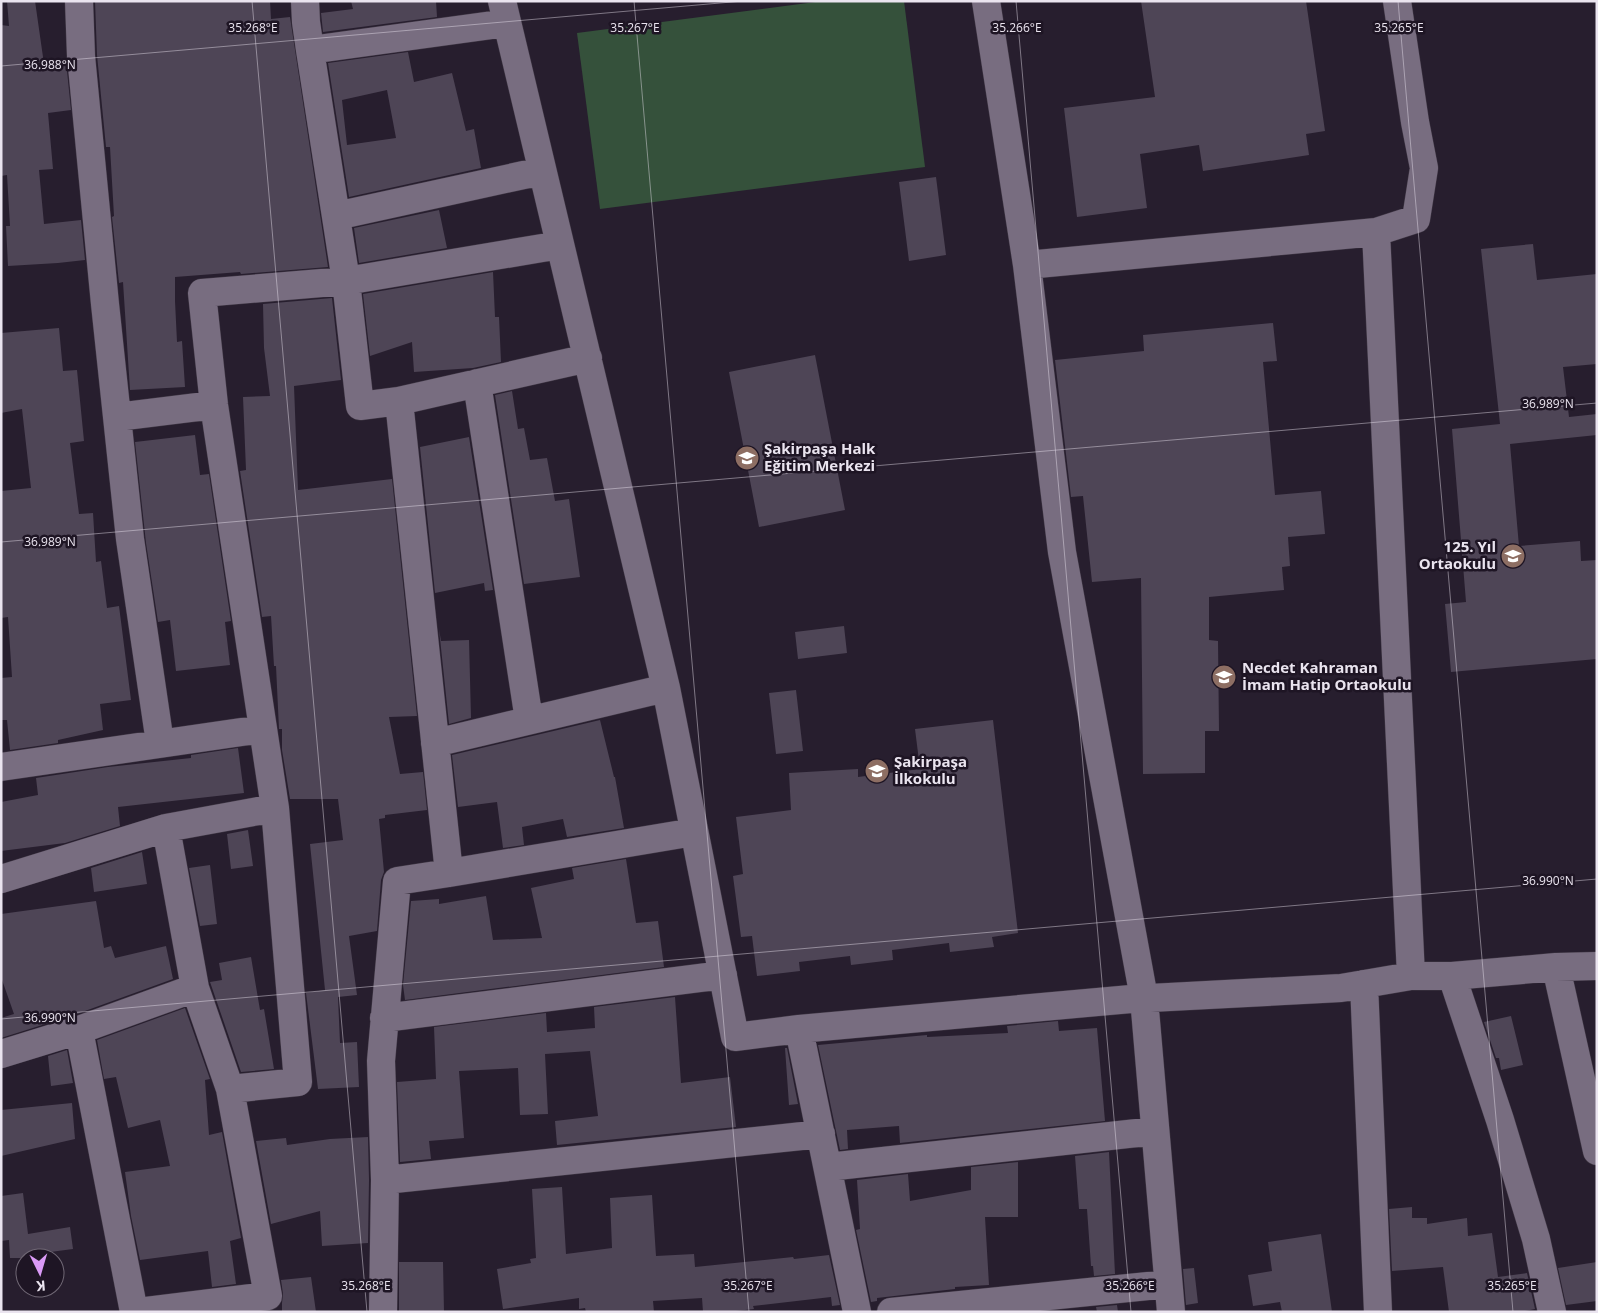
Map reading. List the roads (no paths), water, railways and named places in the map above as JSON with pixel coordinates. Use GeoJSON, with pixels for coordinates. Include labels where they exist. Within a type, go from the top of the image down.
{"type":"FeatureCollection","features":[{"type":"Feature","properties":{"kind":"street"},"geometry":{"type":"LineString","coordinates":[[79,1],[81,56],[130,539],[160,743]]}},
{"type":"Feature","properties":{"kind":"street"},"geometry":{"type":"LineString","coordinates":[[305,1],[310,50],[346,281],[360,406],[399,401],[588,358]]}},
{"type":"Feature","properties":{"kind":"street"},"geometry":{"type":"LineString","coordinates":[[986,1],[1027,265],[1062,552],[1144,998],[1171,1312]]}},
{"type":"Feature","properties":{"kind":"street"},"geometry":{"type":"LineString","coordinates":[[1027,265],[1376,232],[1416,219],[1424,168],[1415,122],[1397,1]]}},
{"type":"Feature","properties":{"kind":"street"},"geometry":{"type":"LineString","coordinates":[[310,50],[504,12],[666,688],[735,1037],[799,1029],[1144,998],[1341,988],[1410,976],[1452,976],[1556,967],[1597,966]]}},
{"type":"Feature","properties":{"kind":"street"},"geometry":{"type":"LineString","coordinates":[[336,216],[542,171]]}},
{"type":"Feature","properties":{"kind":"street"},"geometry":{"type":"LineString","coordinates":[[1376,232],[1410,976]]}},
{"type":"Feature","properties":{"kind":"street"},"geometry":{"type":"LineString","coordinates":[[230,1088],[298,1082],[275,808],[214,405],[202,293],[346,281],[560,245]]}},
{"type":"Feature","properties":{"kind":"street"},"geometry":{"type":"LineString","coordinates":[[477,383],[529,720]]}},
{"type":"Feature","properties":{"kind":"street"},"geometry":{"type":"LineString","coordinates":[[399,401],[449,873]]}},
{"type":"Feature","properties":{"kind":"street"},"geometry":{"type":"LineString","coordinates":[[117,417],[214,405]]}},
{"type":"Feature","properties":{"kind":"street"},"geometry":{"type":"LineString","coordinates":[[435,743],[666,688]]}},
{"type":"Feature","properties":{"kind":"street"},"geometry":{"type":"LineString","coordinates":[[1,767],[262,729]]}},
{"type":"Feature","properties":{"kind":"street"},"geometry":{"type":"LineString","coordinates":[[1,879],[166,828],[275,808]]}},
{"type":"Feature","properties":{"kind":"street"},"geometry":{"type":"LineString","coordinates":[[138,1312],[268,1296],[230,1088],[194,988],[166,828]]}},
{"type":"Feature","properties":{"kind":"street"},"geometry":{"type":"LineString","coordinates":[[384,1312],[385,1180],[381,1061],[397,881],[694,832]]}},
{"type":"Feature","properties":{"kind":"street"},"geometry":{"type":"LineString","coordinates":[[1556,967],[1597,1151]]}},
{"type":"Feature","properties":{"kind":"street"},"geometry":{"type":"LineString","coordinates":[[384,1018],[723,975]]}},
{"type":"Feature","properties":{"kind":"street"},"geometry":{"type":"LineString","coordinates":[[1452,976],[1500,1120],[1536,1239],[1552,1312]]}},
{"type":"Feature","properties":{"kind":"street"},"geometry":{"type":"LineString","coordinates":[[1364,984],[1378,1312]]}},
{"type":"Feature","properties":{"kind":"street"},"geometry":{"type":"LineString","coordinates":[[1,1054],[79,1030],[194,988]]}},
{"type":"Feature","properties":{"kind":"street"},"geometry":{"type":"LineString","coordinates":[[799,1029],[857,1312]]}},
{"type":"Feature","properties":{"kind":"street"},"geometry":{"type":"LineString","coordinates":[[79,1030],[134,1312]]}},
{"type":"Feature","properties":{"kind":"street"},"geometry":{"type":"LineString","coordinates":[[828,1167],[1155,1131]]}},
{"type":"Feature","properties":{"kind":"street"},"geometry":{"type":"LineString","coordinates":[[385,1180],[821,1134]]}},
{"type":"Feature","properties":{"kind":"street"},"geometry":{"type":"LineString","coordinates":[[891,1312],[1168,1284]]}},
{"type":"Feature","properties":{"kind":"place","name":"Şakirpaşa Halk Eğitim Merkezi"},"geometry":{"type":"Point","coordinates":[747,458]}},
{"type":"Feature","properties":{"kind":"place","name":"125. Yıl Ortaokulu"},"geometry":{"type":"Point","coordinates":[1513,556]}},
{"type":"Feature","properties":{"kind":"place","name":"Necdet Kahraman İmam Hatip Ortaokulu"},"geometry":{"type":"Point","coordinates":[1224,677]}},
{"type":"Feature","properties":{"kind":"place","name":"Şakirpaşa İlkokulu"},"geometry":{"type":"Point","coordinates":[877,771]}}]}
